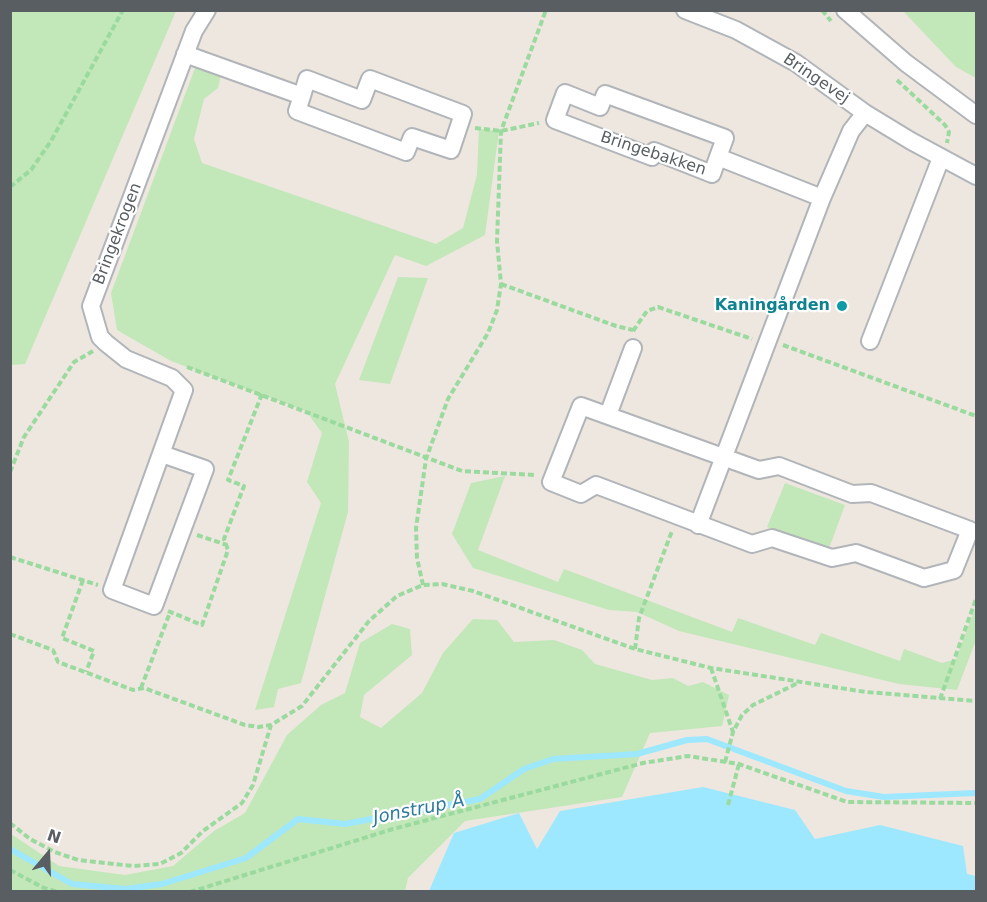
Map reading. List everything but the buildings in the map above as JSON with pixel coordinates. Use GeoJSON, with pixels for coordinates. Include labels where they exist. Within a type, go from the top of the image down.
{"type":"FeatureCollection","features":[{"type":"Feature","properties":{"kind":"street","name":"Bringekrogen"},"geometry":{"type":"LineString","coordinates":[[172,378],[126,359],[106,343],[100,337],[91,306],[194,31],[207,10]]}},
{"type":"Feature","properties":{"kind":"street","name":"Bringevej"},"geometry":{"type":"LineString","coordinates":[[685,10],[736,30],[796,63],[865,113],[976,176]]}},
{"type":"Feature","properties":{"kind":"street"},"geometry":{"type":"LineString","coordinates":[[845,10],[906,63],[976,115]]}},
{"type":"Feature","properties":{"kind":"street"},"geometry":{"type":"LineString","coordinates":[[185,54],[302,96]]}},
{"type":"Feature","properties":{"kind":"street"},"geometry":{"type":"LineString","coordinates":[[307,79],[362,100],[370,79],[463,114],[451,150],[412,137],[406,152],[297,111],[302,96],[307,79]]}},
{"type":"Feature","properties":{"kind":"street","name":"Bringebakken"},"geometry":{"type":"LineString","coordinates":[[565,93],[600,107],[605,94],[725,138],[718,157],[712,174],[654,151],[652,157],[555,120],[565,93]]}},
{"type":"Feature","properties":{"kind":"street"},"geometry":{"type":"LineString","coordinates":[[698,525],[722,456],[769,340],[822,198],[850,131],[865,113]]}},
{"type":"Feature","properties":{"kind":"street","name":"Bringebakken"},"geometry":{"type":"LineString","coordinates":[[718,157],[822,198]]}},
{"type":"Feature","properties":{"kind":"street"},"geometry":{"type":"LineString","coordinates":[[870,341],[941,158]]}},
{"type":"Feature","properties":{"kind":"street"},"geometry":{"type":"LineString","coordinates":[[608,415],[633,348]]}},
{"type":"Feature","properties":{"kind":"street"},"geometry":{"type":"LineString","coordinates":[[162,454],[205,469],[182,530],[162,609],[112,590],[184,390],[172,378]]}},
{"type":"Feature","properties":{"kind":"street"},"geometry":{"type":"LineString","coordinates":[[581,406],[608,415],[759,470],[779,466],[852,494],[871,493],[970,530],[954,570],[924,578],[856,553],[832,558],[772,538],[752,544],[596,485],[581,494],[551,482],[581,406]]}},
{"type":"Feature","properties":{"kind":"path"},"geometry":{"type":"LineString","coordinates":[[10,187],[31,170],[51,141],[123,10]]}},
{"type":"Feature","properties":{"kind":"path"},"geometry":{"type":"LineString","coordinates":[[423,585],[417,558],[416,528],[426,459],[448,399],[488,333],[497,310],[501,284],[497,241],[501,131],[546,10]]}},
{"type":"Feature","properties":{"kind":"path"},"geometry":{"type":"LineString","coordinates":[[895,78],[945,125],[948,140],[941,158]]}},
{"type":"Feature","properties":{"kind":"path"},"geometry":{"type":"LineString","coordinates":[[460,124],[501,131],[555,120]]}},
{"type":"Feature","properties":{"kind":"path"},"geometry":{"type":"LineString","coordinates":[[501,284],[616,326],[633,330]]}},
{"type":"Feature","properties":{"kind":"path"},"geometry":{"type":"LineString","coordinates":[[633,348],[633,330],[647,311],[658,307],[756,340],[769,340],[976,416]]}},
{"type":"Feature","properties":{"kind":"path"},"geometry":{"type":"LineString","coordinates":[[10,472],[24,437],[74,362],[106,343]]}},
{"type":"Feature","properties":{"kind":"path"},"geometry":{"type":"LineString","coordinates":[[172,378],[178,364],[462,471],[553,477]]}},
{"type":"Feature","properties":{"kind":"path"},"geometry":{"type":"LineString","coordinates":[[142,688],[162,609],[202,625],[228,550],[224,539],[244,486],[228,480],[261,394]]}},
{"type":"Feature","properties":{"kind":"path"},"geometry":{"type":"LineString","coordinates":[[635,649],[639,618],[677,516]]}},
{"type":"Feature","properties":{"kind":"path"},"geometry":{"type":"LineString","coordinates":[[182,530],[227,545]]}},
{"type":"Feature","properties":{"kind":"path"},"geometry":{"type":"LineString","coordinates":[[10,557],[112,590]]}},
{"type":"Feature","properties":{"kind":"path"},"geometry":{"type":"LineString","coordinates":[[83,580],[62,638],[94,651],[86,672]]}},
{"type":"Feature","properties":{"kind":"path"},"geometry":{"type":"LineString","coordinates":[[10,634],[53,650],[58,662],[133,690],[142,688],[245,725],[271,725],[302,706],[369,621],[397,596],[423,585],[442,584],[472,591],[635,649],[711,668],[866,692],[976,701]]}},
{"type":"Feature","properties":{"kind":"path"},"geometry":{"type":"LineString","coordinates":[[940,699],[976,599]]}},
{"type":"Feature","properties":{"kind":"path"},"geometry":{"type":"LineString","coordinates":[[711,668],[733,732]]}},
{"type":"Feature","properties":{"kind":"path"},"geometry":{"type":"LineString","coordinates":[[725,759],[733,732],[742,715],[753,705],[800,682]]}},
{"type":"Feature","properties":{"kind":"path"},"geometry":{"type":"LineString","coordinates":[[10,823],[30,839],[55,852],[78,860],[133,866],[160,864],[181,853],[203,831],[242,802],[253,784],[271,725]]}},
{"type":"Feature","properties":{"kind":"path"},"geometry":{"type":"LineString","coordinates":[[190,891],[393,830],[643,763],[688,756],[725,759],[847,802],[976,803]]}},
{"type":"Feature","properties":{"kind":"path"},"geometry":{"type":"LineString","coordinates":[[728,805],[739,764]]}},
{"type":"Feature","properties":{"kind":"path"},"geometry":{"type":"LineString","coordinates":[[10,870],[44,888],[58,891]]}},
{"type":"Feature","properties":{"kind":"green space"},"geometry":{"type":"Polygon","coordinates":[[[10,11],[176,11],[25,364],[11,365],[10,11]]]}},
{"type":"Feature","properties":{"kind":"green space"},"geometry":{"type":"Polygon","coordinates":[[[903,11],[976,11],[976,78],[956,67],[903,11]]]}},
{"type":"Feature","properties":{"kind":"green space"},"geometry":{"type":"Polygon","coordinates":[[[195,68],[222,70],[218,88],[204,99],[194,139],[202,163],[436,244],[463,228],[477,175],[479,129],[499,131],[485,235],[426,266],[395,255],[335,384],[349,442],[348,512],[301,683],[278,689],[274,707],[255,710],[321,503],[307,482],[322,433],[306,411],[171,361],[117,330],[111,293],[195,68]]]}},
{"type":"Feature","properties":{"kind":"green space"},"geometry":{"type":"Polygon","coordinates":[[[398,277],[428,278],[390,384],[359,380],[398,277]]]}},
{"type":"Feature","properties":{"kind":"green space"},"geometry":{"type":"Polygon","coordinates":[[[505,476],[478,550],[558,582],[564,569],[732,632],[738,618],[815,645],[821,633],[900,661],[904,649],[942,663],[956,659],[976,606],[976,640],[957,690],[899,684],[679,631],[637,612],[609,610],[473,568],[452,534],[471,483],[505,476]]]}},
{"type":"Feature","properties":{"kind":"green space"},"geometry":{"type":"Polygon","coordinates":[[[785,483],[845,505],[828,551],[767,527],[785,483]]]}},
{"type":"Feature","properties":{"kind":"green space"},"geometry":{"type":"Polygon","coordinates":[[[473,619],[497,620],[514,642],[554,640],[582,650],[595,664],[652,680],[673,678],[688,686],[703,682],[729,695],[722,726],[650,733],[622,797],[465,821],[408,878],[405,891],[11,891],[11,834],[59,866],[125,875],[173,866],[214,831],[245,813],[287,735],[321,705],[345,693],[360,643],[392,624],[410,629],[412,655],[364,695],[360,717],[381,728],[422,693],[443,653],[473,619]]]}},
{"type":"Feature","properties":{"kind":"water"},"geometry":{"type":"Polygon","coordinates":[[[703,787],[795,810],[815,839],[880,825],[963,846],[967,874],[976,876],[976,891],[429,891],[454,833],[519,813],[537,849],[560,811],[703,787]]]}},
{"type":"Feature","properties":{"kind":"waterway","name":"Jonstrup Å"},"geometry":{"type":"LineString","coordinates":[[10,849],[72,884],[125,889],[162,884],[246,858],[298,819],[345,824],[480,799],[524,769],[553,759],[637,754],[687,740],[707,739],[846,791],[884,797],[976,793]]}},
{"type":"Feature","properties":{"kind":"place","name":"Kaningården"},"geometry":{"type":"Point","coordinates":[842,306]}}]}
